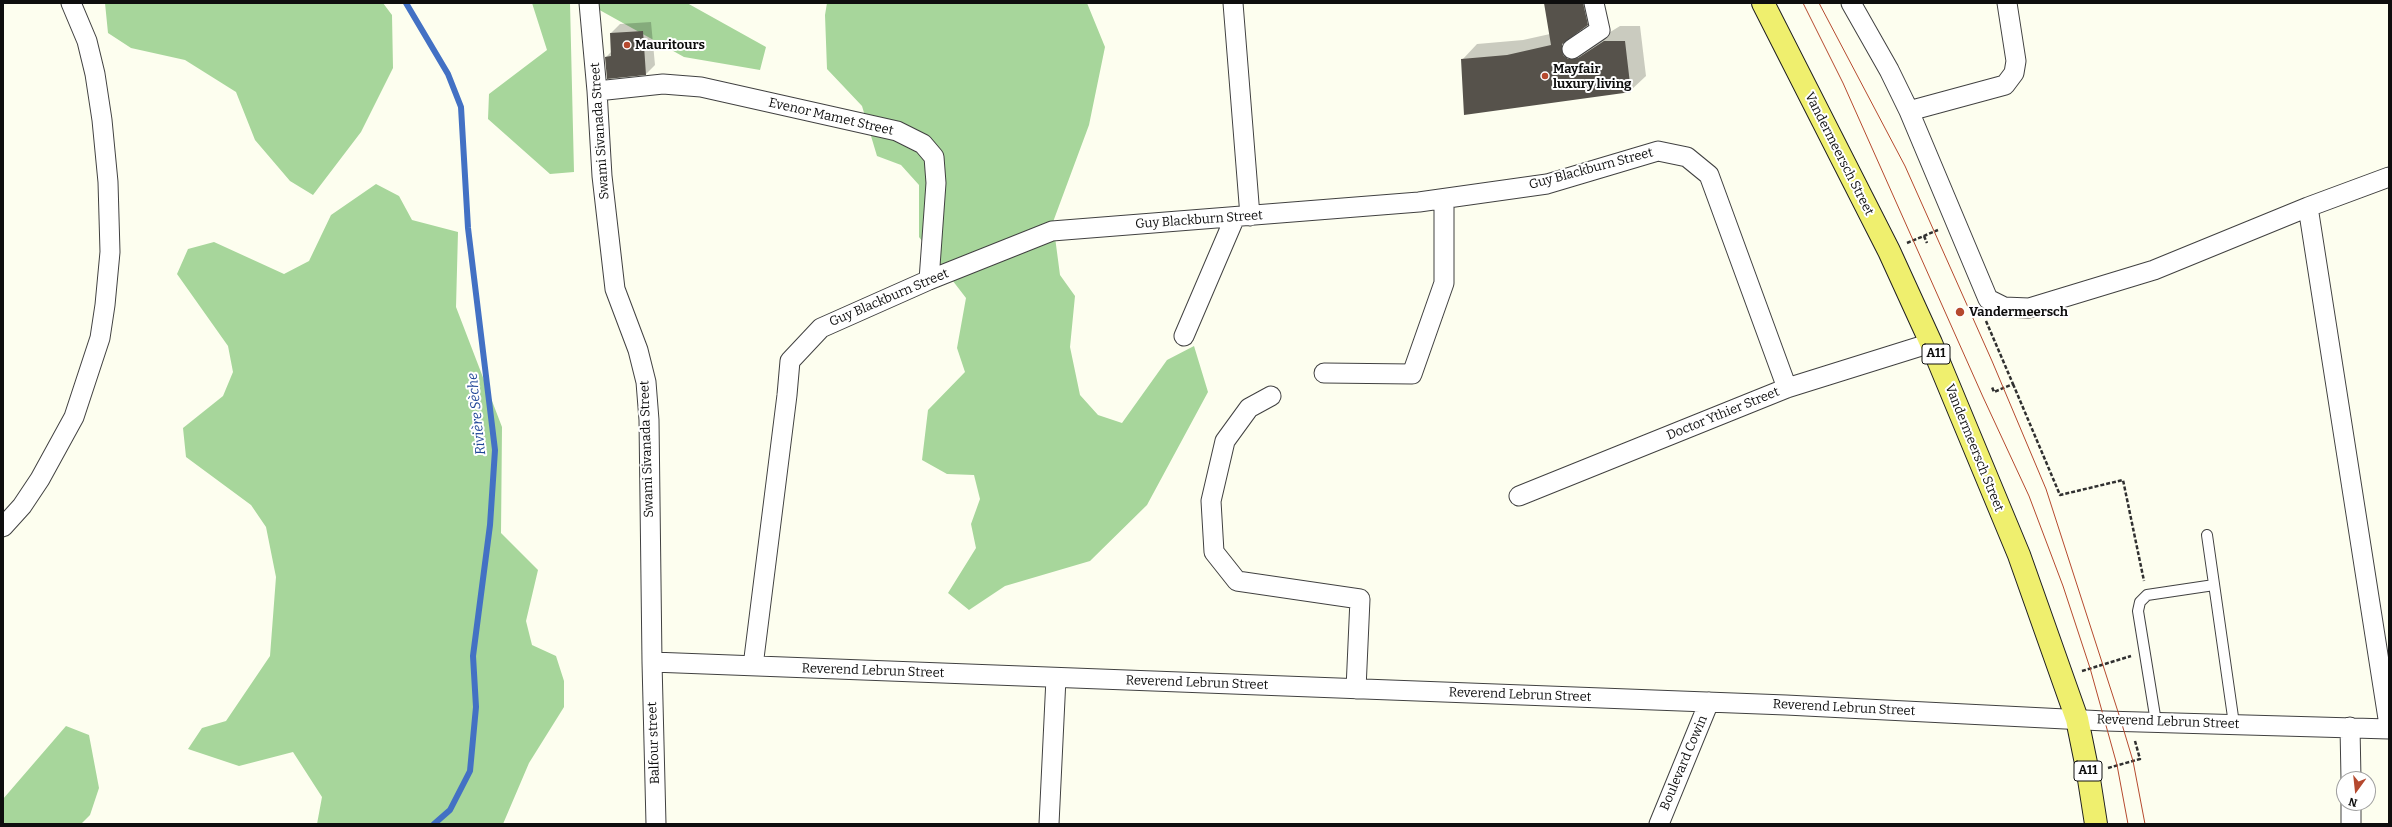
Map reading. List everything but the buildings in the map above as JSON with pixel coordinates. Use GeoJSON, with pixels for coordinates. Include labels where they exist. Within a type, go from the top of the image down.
{"type":"FeatureCollection","features":[{"type":"Feature","properties":{"kind":"main road","name":"Vandermeersch Street"},"geometry":{"type":"LineString","coordinates":[[1763,3],[1889,251],[1931,342],[2019,555],[2077,719],[2088,773],[2096,824]]}},
{"type":"Feature","properties":{"kind":"street"},"geometry":{"type":"LineString","coordinates":[[3,527],[22,506],[40,479],[74,417],[100,338],[105,305],[110,252],[108,182],[102,120],[87,42],[71,3]]}},
{"type":"Feature","properties":{"kind":"street","name":"Swami Sivanada Street"},"geometry":{"type":"LineString","coordinates":[[589,3],[597,91],[602,176],[614,288],[638,350],[646,382],[649,420],[652,662]]}},
{"type":"Feature","properties":{"kind":"street"},"geometry":{"type":"LineString","coordinates":[[1184,336],[1242,217],[1233,3]]}},
{"type":"Feature","properties":{"kind":"street"},"geometry":{"type":"LineString","coordinates":[[1572,50],[1600,30],[1594,3]]}},
{"type":"Feature","properties":{"kind":"street"},"geometry":{"type":"LineString","coordinates":[[1850,3],[1889,70],[1909,111],[1988,299],[2004,308],[2029,308],[2154,270],[2308,207],[2389,177]]}},
{"type":"Feature","properties":{"kind":"street"},"geometry":{"type":"LineString","coordinates":[[1909,111],[2005,85],[2014,73],[2016,61],[2007,3]]}},
{"type":"Feature","properties":{"kind":"street","name":"Evenor Mamet Street"},"geometry":{"type":"LineString","coordinates":[[597,91],[663,84],[701,87],[897,131],[923,144],[934,157],[936,183],[929,280]]}},
{"type":"Feature","properties":{"kind":"street","name":"Guy Blackburn Street"},"geometry":{"type":"LineString","coordinates":[[753,666],[790,361],[821,328],[929,280],[1052,231],[1242,217],[1444,199],[1547,184],[1658,151],[1686,157],[1709,175],[1787,388]]}},
{"type":"Feature","properties":{"kind":"street"},"geometry":{"type":"LineString","coordinates":[[1324,373],[1412,374],[1444,283],[1444,199]]}},
{"type":"Feature","properties":{"kind":"street"},"geometry":{"type":"LineString","coordinates":[[2308,207],[2389,725]]}},
{"type":"Feature","properties":{"kind":"street","name":"Doctor Ythier Street"},"geometry":{"type":"LineString","coordinates":[[1519,496],[1787,388],[1931,342]]}},
{"type":"Feature","properties":{"kind":"street"},"geometry":{"type":"LineString","coordinates":[[1271,396],[1249,408],[1225,441],[1211,500],[1214,552],[1237,582],[1360,598],[1356,689]]}},
{"type":"Feature","properties":{"kind":"street","name":"Reverend Lebrun Street"},"geometry":{"type":"LineString","coordinates":[[652,662],[1709,702],[2077,719],[2389,729]]}},
{"type":"Feature","properties":{"kind":"street","name":"Balfour street"},"geometry":{"type":"LineString","coordinates":[[652,662],[656,824]]}},
{"type":"Feature","properties":{"kind":"street"},"geometry":{"type":"LineString","coordinates":[[1049,824],[1056,678]]}},
{"type":"Feature","properties":{"kind":"street","name":"Boulevard Cowin"},"geometry":{"type":"LineString","coordinates":[[1659,824],[1709,702]]}},
{"type":"Feature","properties":{"kind":"street"},"geometry":{"type":"LineString","coordinates":[[2350,727],[2351,771]]}},
{"type":"Feature","properties":{"kind":"street"},"geometry":{"type":"LineString","coordinates":[[2351,811],[2351,824]]}},
{"type":"Feature","properties":{"kind":"lane"},"geometry":{"type":"LineString","coordinates":[[2207,535],[2234,724]]}},
{"type":"Feature","properties":{"kind":"lane"},"geometry":{"type":"LineString","coordinates":[[2156,722],[2138,611],[2140,602],[2147,595],[2214,585]]}},
{"type":"Feature","properties":{"kind":"path"},"geometry":{"type":"LineString","coordinates":[[1889,251],[1955,222]]}},
{"type":"Feature","properties":{"kind":"path"},"geometry":{"type":"LineString","coordinates":[[1924,236],[1927,242]]}},
{"type":"Feature","properties":{"kind":"path"},"geometry":{"type":"LineString","coordinates":[[2004,308],[1984,316],[2060,494],[2124,480],[2147,595]]}},
{"type":"Feature","properties":{"kind":"path"},"geometry":{"type":"LineString","coordinates":[[1992,387],[1994,392],[2013,384]]}},
{"type":"Feature","properties":{"kind":"path"},"geometry":{"type":"LineString","coordinates":[[2063,676],[2145,652]]}},
{"type":"Feature","properties":{"kind":"path"},"geometry":{"type":"LineString","coordinates":[[2088,773],[2140,759],[2130,721]]}},
{"type":"Feature","properties":{"kind":"green space"},"geometry":{"type":"Polygon","coordinates":[[[105,3],[383,3],[392,15],[393,68],[361,132],[313,195],[290,181],[255,140],[236,92],[185,60],[131,48],[108,33],[105,3]]]}},
{"type":"Feature","properties":{"kind":"green space"},"geometry":{"type":"Polygon","coordinates":[[[532,3],[570,3],[574,172],[550,174],[488,119],[489,94],[547,50],[532,3]]]}},
{"type":"Feature","properties":{"kind":"green space"},"geometry":{"type":"Polygon","coordinates":[[[587,3],[687,3],[766,47],[760,70],[684,57],[587,3]]]}},
{"type":"Feature","properties":{"kind":"green space"},"geometry":{"type":"Polygon","coordinates":[[[827,3],[1087,3],[1105,47],[1089,125],[1053,222],[1060,275],[1075,296],[1070,347],[1080,395],[1098,415],[1122,423],[1167,360],[1194,346],[1208,392],[1147,505],[1090,561],[1005,586],[969,610],[948,593],[976,548],[971,524],[980,499],[974,475],[947,474],[922,460],[928,410],[965,372],[957,348],[966,298],[919,237],[919,185],[901,165],[877,156],[862,106],[827,69],[825,15],[827,3]]]}},
{"type":"Feature","properties":{"kind":"green space"},"geometry":{"type":"Polygon","coordinates":[[[376,184],[399,196],[412,220],[458,232],[456,307],[502,427],[501,533],[538,570],[526,621],[532,645],[556,656],[564,681],[564,707],[529,763],[503,824],[317,824],[322,797],[293,752],[239,766],[188,749],[202,728],[226,721],[270,656],[276,577],[266,527],[251,505],[186,457],[183,428],[223,396],[233,372],[228,346],[177,274],[188,249],[214,242],[284,274],[309,261],[331,215],[376,184]]]}},
{"type":"Feature","properties":{"kind":"green space"},"geometry":{"type":"Polygon","coordinates":[[[66,726],[89,735],[99,788],[90,815],[81,824],[3,824],[3,799],[66,726]]]}},
{"type":"Feature","properties":{"kind":"waterway","name":"Rivière Sèche"},"geometry":{"type":"LineString","coordinates":[[406,3],[448,74],[461,107],[468,228],[495,450],[490,525],[473,656],[476,707],[470,771],[450,810],[434,824]]}},
{"type":"Feature","properties":{"kind":"tram line"},"geometry":{"type":"LineString","coordinates":[[1803,3],[1843,83],[1983,397],[2029,496],[2063,586],[2090,668],[2117,765],[2128,824]]}},
{"type":"Feature","properties":{"kind":"tram line"},"geometry":{"type":"LineString","coordinates":[[1819,3],[1905,166],[1992,361],[2046,489],[2133,761],[2145,824]]}},
{"type":"Feature","properties":{"kind":"place","name":"Mauritours"},"geometry":{"type":"Point","coordinates":[627,45]}},
{"type":"Feature","properties":{"kind":"place","name":"Mayfair luxury living"},"geometry":{"type":"Point","coordinates":[1545,76]}},
{"type":"Feature","properties":{"kind":"place","name":"Vandermeersch"},"geometry":{"type":"Point","coordinates":[1960,312]}}]}
